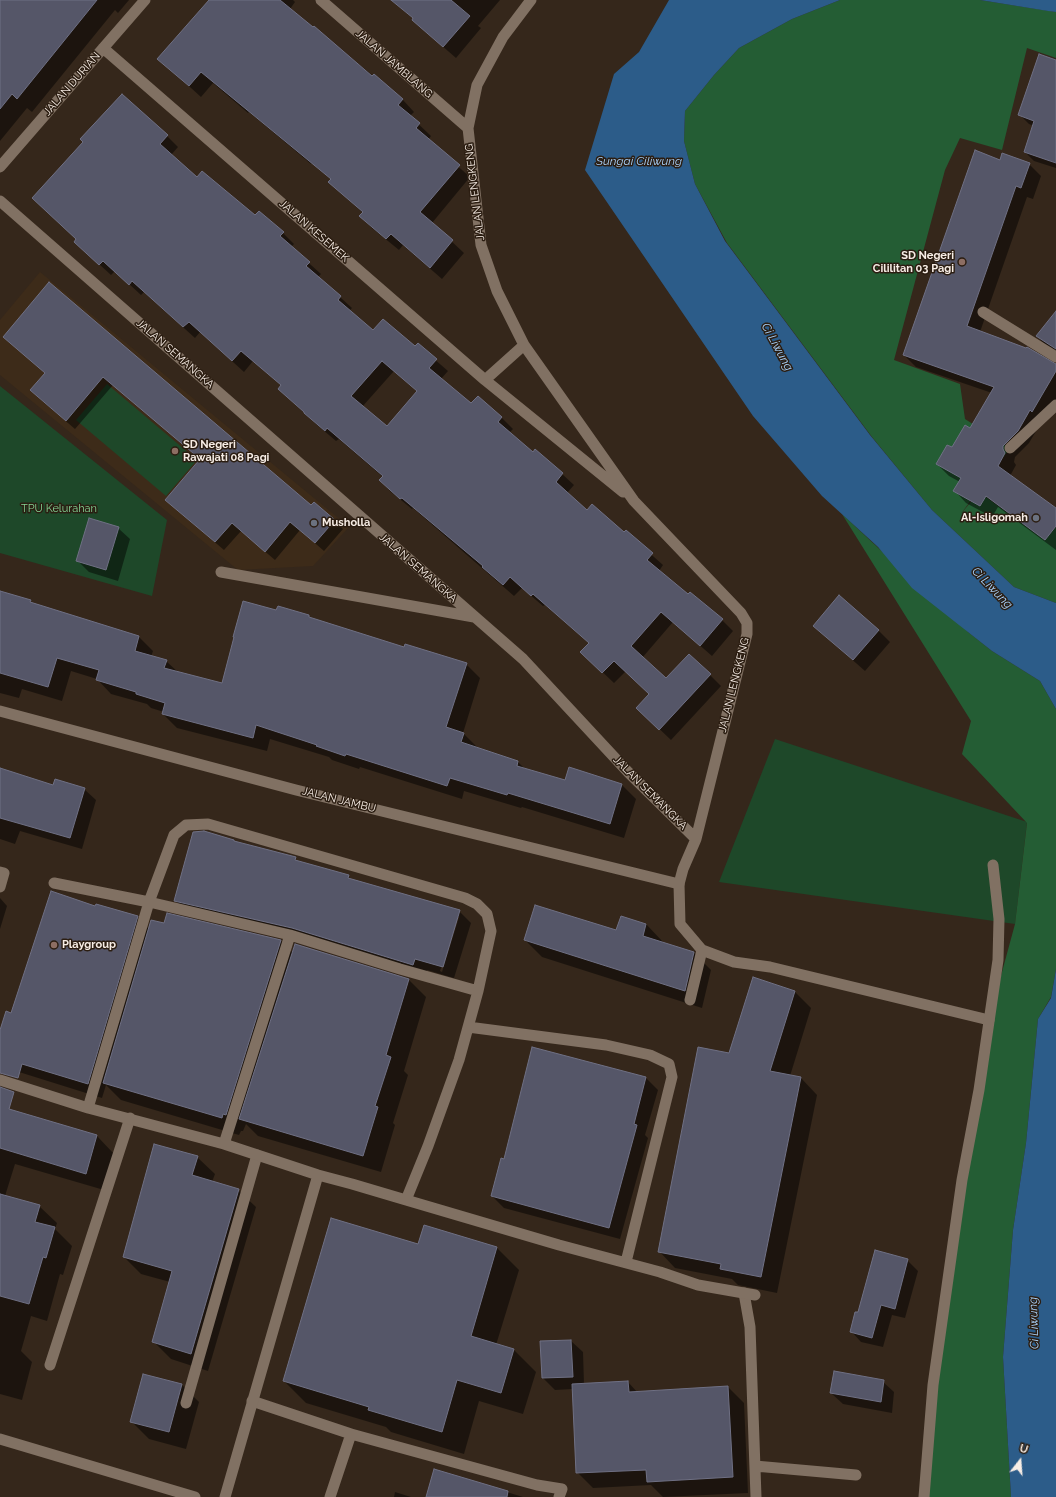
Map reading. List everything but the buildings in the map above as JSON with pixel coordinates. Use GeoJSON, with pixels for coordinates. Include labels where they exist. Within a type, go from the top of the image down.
{"type":"FeatureCollection","features":[{"type":"Feature","properties":{"kind":"street","name":"JALAN DURIAN"},"geometry":{"type":"LineString","coordinates":[[0,167],[144,0]]}},
{"type":"Feature","properties":{"kind":"street","name":"JALAN JAMBLANG"},"geometry":{"type":"LineString","coordinates":[[321,0],[468,128]]}},
{"type":"Feature","properties":{"kind":"street","name":"JALAN LENGKENG"},"geometry":{"type":"LineString","coordinates":[[531,0],[503,37],[477,85],[468,128],[481,245],[497,291],[524,345],[634,501]]}},
{"type":"Feature","properties":{"kind":"street","name":"JALAN KESEMEK"},"geometry":{"type":"LineString","coordinates":[[103,48],[485,380]]}},
{"type":"Feature","properties":{"kind":"street","name":"JALAN SEMANGKA"},"geometry":{"type":"LineString","coordinates":[[0,201],[522,659],[628,772],[696,839]]}},
{"type":"Feature","properties":{"kind":"street"},"geometry":{"type":"LineString","coordinates":[[983,312],[1056,357]]}},
{"type":"Feature","properties":{"kind":"street"},"geometry":{"type":"LineString","coordinates":[[485,380],[524,345]]}},
{"type":"Feature","properties":{"kind":"street","name":"JALAN LENGKENG"},"geometry":{"type":"LineString","coordinates":[[485,380],[634,501],[741,613],[747,623],[747,634],[696,839],[683,869],[679,884],[680,924],[702,950]]}},
{"type":"Feature","properties":{"kind":"street"},"geometry":{"type":"LineString","coordinates":[[1010,448],[1056,405]]}},
{"type":"Feature","properties":{"kind":"street"},"geometry":{"type":"LineString","coordinates":[[221,572],[474,617]]}},
{"type":"Feature","properties":{"kind":"street","name":"JALAN JAMBU"},"geometry":{"type":"LineString","coordinates":[[0,711],[296,790],[679,884]]}},
{"type":"Feature","properties":{"kind":"street"},"geometry":{"type":"LineString","coordinates":[[88,1108],[149,902],[174,835],[186,825],[208,824],[465,898],[477,904],[487,914],[491,931],[478,992],[459,1060],[406,1200]]}},
{"type":"Feature","properties":{"kind":"street"},"geometry":{"type":"LineString","coordinates":[[924,1497],[933,1385],[962,1180],[979,1090],[998,960],[999,919],[993,865]]}},
{"type":"Feature","properties":{"kind":"street"},"geometry":{"type":"LineString","coordinates":[[0,872],[4,873],[0,887]]}},
{"type":"Feature","properties":{"kind":"street"},"geometry":{"type":"LineString","coordinates":[[54,883],[149,902],[290,935],[478,992]]}},
{"type":"Feature","properties":{"kind":"street"},"geometry":{"type":"LineString","coordinates":[[224,1144],[290,935]]}},
{"type":"Feature","properties":{"kind":"street"},"geometry":{"type":"LineString","coordinates":[[690,1000],[702,950],[734,962],[770,967],[989,1020]]}},
{"type":"Feature","properties":{"kind":"street"},"geometry":{"type":"LineString","coordinates":[[468,1027],[606,1045],[650,1055],[669,1064],[672,1077],[626,1262]]}},
{"type":"Feature","properties":{"kind":"street"},"geometry":{"type":"LineString","coordinates":[[0,1080],[88,1108],[224,1144],[318,1175],[559,1245],[626,1262],[698,1285],[750,1294],[756,1497]]}},
{"type":"Feature","properties":{"kind":"street"},"geometry":{"type":"LineString","coordinates":[[50,1365],[130,1118]]}},
{"type":"Feature","properties":{"kind":"street"},"geometry":{"type":"LineString","coordinates":[[186,1403],[257,1155]]}},
{"type":"Feature","properties":{"kind":"street"},"geometry":{"type":"LineString","coordinates":[[225,1497],[318,1175]]}},
{"type":"Feature","properties":{"kind":"street"},"geometry":{"type":"LineString","coordinates":[[252,1401],[351,1434],[537,1485],[562,1489],[559,1497]]}},
{"type":"Feature","properties":{"kind":"street"},"geometry":{"type":"LineString","coordinates":[[330,1497],[351,1434]]}},
{"type":"Feature","properties":{"kind":"street"},"geometry":{"type":"LineString","coordinates":[[0,1439],[195,1497]]}},
{"type":"Feature","properties":{"kind":"street"},"geometry":{"type":"LineString","coordinates":[[755,1466],[856,1475]]}},
{"type":"Feature","properties":{"kind":"shaded area","name":"SD Negeri Rawajati 08 Pagi"},"geometry":{"type":"Polygon","coordinates":[[[40,272],[349,527],[313,566],[238,570],[0,375],[0,320],[40,272]]]}},
{"type":"Feature","properties":{"kind":"green space"},"geometry":{"type":"Polygon","coordinates":[[[840,0],[980,0],[1056,12],[1056,58],[1027,48],[1002,150],[960,138],[945,170],[894,360],[960,384],[965,419],[1010,448],[960,515],[979,492],[1045,540],[1056,527],[1056,603],[1014,587],[932,510],[872,437],[727,243],[695,184],[684,141],[685,111],[714,75],[739,48],[792,19],[840,0]]]}},
{"type":"Feature","properties":{"kind":"green space"},"geometry":{"type":"Polygon","coordinates":[[[107,384],[197,460],[166,496],[76,420],[107,384]]]}},
{"type":"Feature","properties":{"kind":"green space","name":"TPU Kelurahan"},"geometry":{"type":"Polygon","coordinates":[[[0,386],[167,520],[152,596],[0,553],[0,386]]]}},
{"type":"Feature","properties":{"kind":"green space"},"geometry":{"type":"Polygon","coordinates":[[[842,514],[968,632],[992,651],[1040,681],[1056,709],[1056,969],[1051,997],[1038,1019],[1026,1143],[1013,1230],[1003,1357],[1011,1497],[924,1497],[930,1424],[989,1020],[1015,924],[1027,823],[962,754],[971,721],[842,514]]]}},
{"type":"Feature","properties":{"kind":"green space"},"geometry":{"type":"Polygon","coordinates":[[[775,739],[1027,822],[1015,924],[719,882],[775,739]]]}},
{"type":"Feature","properties":{"kind":"water","name":"Sungai Ciliwung"},"geometry":{"type":"Polygon","coordinates":[[[669,0],[840,0],[792,19],[739,48],[714,75],[685,111],[684,141],[695,184],[725,241],[870,435],[932,510],[1014,587],[1056,603],[1056,709],[1040,681],[992,651],[912,588],[878,547],[822,496],[753,416],[585,170],[614,74],[639,52],[669,0]]]}},
{"type":"Feature","properties":{"kind":"water"},"geometry":{"type":"Polygon","coordinates":[[[980,0],[1056,0],[1056,12],[1048,11],[980,0]]]}},
{"type":"Feature","properties":{"kind":"water","name":"Ci Liwung"},"geometry":{"type":"Polygon","coordinates":[[[1056,969],[1056,1497],[1011,1497],[1003,1357],[1013,1230],[1026,1143],[1038,1019],[1051,998],[1056,969]]]}},
{"type":"Feature","properties":{"kind":"place","name":"SD Negeri Cililitan 03 Pagi"},"geometry":{"type":"Point","coordinates":[962,262]}},
{"type":"Feature","properties":{"kind":"place","name":"SD Negeri Rawajati 08 Pagi"},"geometry":{"type":"Point","coordinates":[175,451]}},
{"type":"Feature","properties":{"kind":"place","name":"Al-Isligomah"},"geometry":{"type":"Point","coordinates":[1036,518]}},
{"type":"Feature","properties":{"kind":"place","name":"Musholla"},"geometry":{"type":"Point","coordinates":[314,523]}},
{"type":"Feature","properties":{"kind":"place","name":"Playgroup"},"geometry":{"type":"Point","coordinates":[54,945]}}]}
